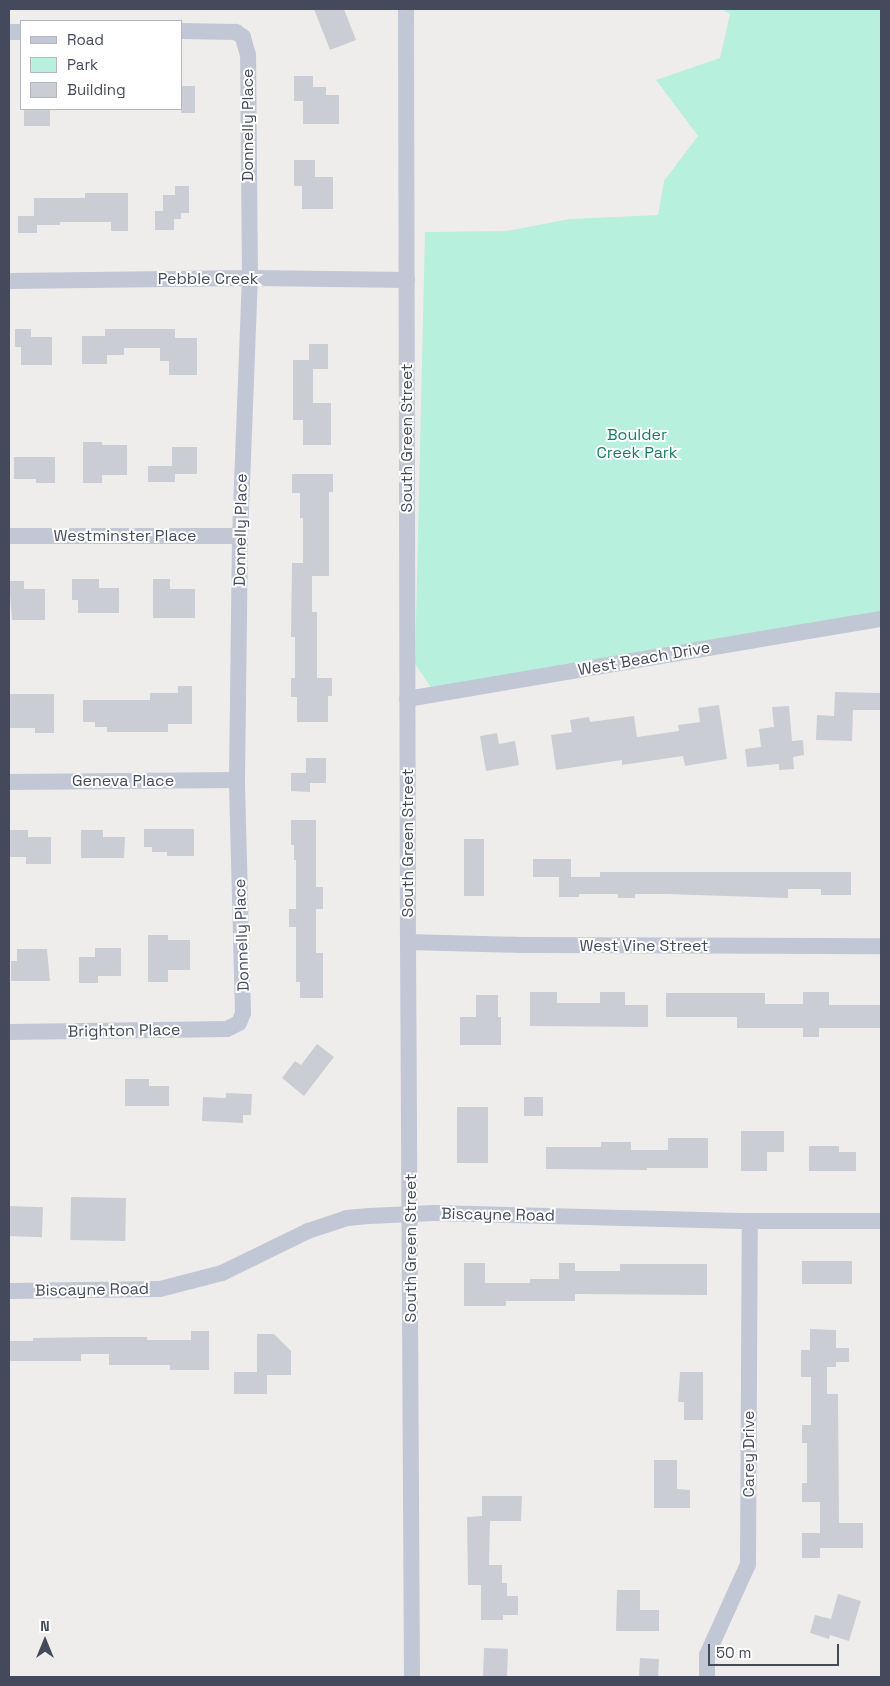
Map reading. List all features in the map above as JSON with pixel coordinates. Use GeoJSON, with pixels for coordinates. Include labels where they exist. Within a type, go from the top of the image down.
{"type":"FeatureCollection","features":[{"type":"Feature","properties":{"kind":"street","name":"South Green Street"},"geometry":{"type":"LineString","coordinates":[[406,9],[412,1677]]}},
{"type":"Feature","properties":{"kind":"street","name":"Donnelly Place"},"geometry":{"type":"LineString","coordinates":[[182,31],[224,30],[236,32],[243,37],[248,55],[250,278],[240,536],[237,780],[244,1002],[239,1023]]}},
{"type":"Feature","properties":{"kind":"street","name":"Pebble Creek"},"geometry":{"type":"LineString","coordinates":[[9,281],[250,278],[407,280]]}},
{"type":"Feature","properties":{"kind":"street","name":"Westminster Place"},"geometry":{"type":"LineString","coordinates":[[9,536],[240,536]]}},
{"type":"Feature","properties":{"kind":"street","name":"West Beach Drive"},"geometry":{"type":"LineString","coordinates":[[407,699],[881,619]]}},
{"type":"Feature","properties":{"kind":"street","name":"Geneva Place"},"geometry":{"type":"LineString","coordinates":[[9,782],[237,780]]}},
{"type":"Feature","properties":{"kind":"street","name":"West Vine Street"},"geometry":{"type":"LineString","coordinates":[[408,942],[522,945],[881,946]]}},
{"type":"Feature","properties":{"kind":"street","name":"Brighton Place"},"geometry":{"type":"LineString","coordinates":[[9,1032],[218,1030],[227,1029],[239,1023]]}},
{"type":"Feature","properties":{"kind":"street","name":"Biscayne Road"},"geometry":{"type":"LineString","coordinates":[[9,1291],[160,1289],[222,1273],[308,1231],[347,1218],[411,1214],[881,1222]]}},
{"type":"Feature","properties":{"kind":"street","name":"Carey Drive"},"geometry":{"type":"LineString","coordinates":[[707,1677],[707,1655],[748,1564],[750,1221]]}},
{"type":"Feature","properties":{"kind":"green space","name":"Boulder Creek Park"},"geometry":{"type":"Polygon","coordinates":[[[722,9],[881,9],[881,619],[436,695],[415,664],[425,232],[506,231],[570,219],[658,215],[664,181],[698,136],[656,80],[720,58],[730,14],[722,9]]]}},
{"type":"Feature","properties":{"kind":"building"},"geometry":{"type":"Polygon","coordinates":[[[314,9],[344,9],[356,40],[330,50],[314,9]]]}},
{"type":"Feature","properties":{"kind":"building"},"geometry":{"type":"Polygon","coordinates":[[[294,76],[313,76],[313,87],[326,87],[326,95],[339,95],[339,124],[303,124],[303,101],[294,101],[294,76]]]}},
{"type":"Feature","properties":{"kind":"building"},"geometry":{"type":"Polygon","coordinates":[[[182,86],[195,86],[195,113],[181,113],[182,86]]]}},
{"type":"Feature","properties":{"kind":"building"},"geometry":{"type":"Polygon","coordinates":[[[24,110],[50,110],[50,126],[24,126],[24,110]]]}},
{"type":"Feature","properties":{"kind":"building"},"geometry":{"type":"Polygon","coordinates":[[[294,160],[315,160],[315,177],[333,177],[333,209],[302,209],[302,186],[294,186],[294,160]]]}},
{"type":"Feature","properties":{"kind":"building"},"geometry":{"type":"Polygon","coordinates":[[[175,186],[189,186],[189,213],[181,213],[181,219],[174,219],[174,230],[155,230],[155,211],[163,211],[163,195],[175,195],[175,186]]]}},
{"type":"Feature","properties":{"kind":"building"},"geometry":{"type":"Polygon","coordinates":[[[85,193],[128,193],[128,231],[111,231],[111,222],[60,222],[60,225],[37,225],[37,233],[18,233],[18,216],[34,216],[34,198],[85,198],[85,193]]]}},
{"type":"Feature","properties":{"kind":"building"},"geometry":{"type":"Polygon","coordinates":[[[15,329],[31,329],[31,337],[52,337],[52,365],[21,365],[21,347],[15,347],[15,329]]]}},
{"type":"Feature","properties":{"kind":"building"},"geometry":{"type":"Polygon","coordinates":[[[105,329],[175,329],[175,338],[197,338],[197,375],[169,375],[169,361],[160,361],[160,348],[124,348],[124,355],[107,355],[107,364],[82,364],[82,336],[105,336],[105,329]]]}},
{"type":"Feature","properties":{"kind":"building"},"geometry":{"type":"Polygon","coordinates":[[[309,344],[328,344],[328,369],[313,369],[313,403],[331,403],[331,445],[303,445],[303,420],[293,420],[293,360],[309,360],[309,344]]]}},
{"type":"Feature","properties":{"kind":"building"},"geometry":{"type":"Polygon","coordinates":[[[83,442],[102,442],[102,445],[127,445],[127,475],[102,475],[102,483],[83,483],[83,442]]]}},
{"type":"Feature","properties":{"kind":"building"},"geometry":{"type":"Polygon","coordinates":[[[172,447],[197,447],[197,474],[175,474],[175,482],[148,482],[148,466],[172,466],[172,447]]]}},
{"type":"Feature","properties":{"kind":"building"},"geometry":{"type":"Polygon","coordinates":[[[14,457],[55,457],[55,483],[36,483],[36,479],[14,479],[14,457]]]}},
{"type":"Feature","properties":{"kind":"building"},"geometry":{"type":"Polygon","coordinates":[[[292,474],[333,474],[333,492],[329,492],[329,576],[312,576],[312,612],[317,612],[317,678],[332,678],[332,696],[328,696],[328,722],[297,722],[297,697],[291,697],[291,678],[295,678],[295,637],[291,637],[292,563],[303,563],[303,518],[300,518],[300,493],[292,493],[292,474]]]}},
{"type":"Feature","properties":{"kind":"building"},"geometry":{"type":"Polygon","coordinates":[[[72,579],[99,579],[99,588],[119,588],[119,613],[78,613],[78,600],[72,600],[72,579]]]}},
{"type":"Feature","properties":{"kind":"building"},"geometry":{"type":"Polygon","coordinates":[[[153,579],[170,579],[170,589],[195,589],[195,618],[153,618],[153,579]]]}},
{"type":"Feature","properties":{"kind":"building"},"geometry":{"type":"Polygon","coordinates":[[[9,581],[24,581],[24,589],[45,589],[45,620],[12,620],[9,581]]]}},
{"type":"Feature","properties":{"kind":"building"},"geometry":{"type":"Polygon","coordinates":[[[178,686],[192,686],[192,724],[168,724],[168,732],[107,732],[107,727],[95,727],[95,722],[83,722],[83,700],[150,700],[150,693],[178,693],[178,686]]]}},
{"type":"Feature","properties":{"kind":"building"},"geometry":{"type":"Polygon","coordinates":[[[835,692],[881,693],[881,710],[853,710],[852,741],[816,740],[817,715],[834,716],[835,692]]]}},
{"type":"Feature","properties":{"kind":"building"},"geometry":{"type":"Polygon","coordinates":[[[9,694],[54,694],[54,733],[35,733],[35,728],[9,728],[9,694]]]}},
{"type":"Feature","properties":{"kind":"building"},"geometry":{"type":"Polygon","coordinates":[[[719,705],[727,759],[685,766],[683,756],[622,765],[622,760],[556,770],[551,735],[572,732],[570,720],[589,717],[590,722],[634,716],[637,737],[679,731],[678,725],[700,722],[698,708],[719,705]]]}},
{"type":"Feature","properties":{"kind":"building"},"geometry":{"type":"Polygon","coordinates":[[[789,706],[792,741],[803,740],[804,755],[793,757],[794,769],[779,770],[779,764],[747,767],[745,749],[761,747],[759,729],[774,727],[772,707],[789,706]]]}},
{"type":"Feature","properties":{"kind":"building"},"geometry":{"type":"Polygon","coordinates":[[[497,733],[499,744],[515,741],[519,765],[486,771],[480,736],[497,733]]]}},
{"type":"Feature","properties":{"kind":"building"},"geometry":{"type":"Polygon","coordinates":[[[306,758],[326,758],[326,783],[310,783],[310,792],[291,791],[291,773],[306,773],[306,758]]]}},
{"type":"Feature","properties":{"kind":"building"},"geometry":{"type":"Polygon","coordinates":[[[291,820],[316,820],[316,887],[323,887],[323,909],[316,909],[316,953],[323,953],[323,998],[300,998],[300,982],[296,982],[296,927],[289,927],[289,909],[296,909],[296,860],[294,860],[294,845],[291,845],[291,820]]]}},
{"type":"Feature","properties":{"kind":"building"},"geometry":{"type":"Polygon","coordinates":[[[144,829],[194,829],[194,856],[167,856],[167,852],[152,852],[152,847],[144,847],[144,829]]]}},
{"type":"Feature","properties":{"kind":"building"},"geometry":{"type":"Polygon","coordinates":[[[10,830],[28,830],[28,837],[51,837],[51,864],[26,864],[26,857],[10,857],[10,830]]]}},
{"type":"Feature","properties":{"kind":"building"},"geometry":{"type":"Polygon","coordinates":[[[81,830],[103,830],[103,837],[125,837],[124,858],[81,858],[81,830]]]}},
{"type":"Feature","properties":{"kind":"building"},"geometry":{"type":"Polygon","coordinates":[[[464,839],[484,839],[484,896],[464,896],[464,839]]]}},
{"type":"Feature","properties":{"kind":"building"},"geometry":{"type":"Polygon","coordinates":[[[533,859],[571,859],[571,877],[600,877],[600,872],[851,872],[851,895],[821,895],[821,889],[788,889],[788,898],[666,894],[635,894],[635,898],[618,898],[618,894],[579,894],[579,897],[559,897],[559,877],[533,877],[533,859]]]}},
{"type":"Feature","properties":{"kind":"building"},"geometry":{"type":"Polygon","coordinates":[[[148,935],[168,935],[168,940],[190,940],[190,970],[168,970],[168,982],[148,982],[148,935]]]}},
{"type":"Feature","properties":{"kind":"building"},"geometry":{"type":"Polygon","coordinates":[[[95,948],[121,948],[121,976],[98,976],[98,983],[79,983],[79,957],[95,957],[95,948]]]}},
{"type":"Feature","properties":{"kind":"building"},"geometry":{"type":"Polygon","coordinates":[[[17,949],[47,949],[50,981],[11,981],[11,961],[17,961],[17,949]]]}},
{"type":"Feature","properties":{"kind":"building"},"geometry":{"type":"Polygon","coordinates":[[[530,992],[557,992],[557,1003],[600,1003],[600,992],[625,992],[625,1005],[648,1005],[648,1027],[530,1026],[530,992]]]}},
{"type":"Feature","properties":{"kind":"building"},"geometry":{"type":"Polygon","coordinates":[[[803,992],[829,992],[829,1005],[881,1005],[881,1028],[819,1028],[819,1037],[803,1037],[803,1028],[737,1028],[737,1017],[666,1017],[666,993],[765,993],[765,1004],[803,1004],[803,992]]]}},
{"type":"Feature","properties":{"kind":"building"},"geometry":{"type":"Polygon","coordinates":[[[476,995],[498,995],[498,1017],[501,1017],[501,1045],[460,1045],[460,1017],[476,1017],[476,995]]]}},
{"type":"Feature","properties":{"kind":"building"},"geometry":{"type":"Polygon","coordinates":[[[317,1044],[334,1057],[304,1096],[282,1078],[295,1061],[301,1065],[317,1044]]]}},
{"type":"Feature","properties":{"kind":"building"},"geometry":{"type":"Polygon","coordinates":[[[125,1079],[149,1079],[149,1086],[169,1086],[169,1106],[125,1106],[125,1079]]]}},
{"type":"Feature","properties":{"kind":"building"},"geometry":{"type":"Polygon","coordinates":[[[226,1093],[252,1094],[251,1115],[243,1115],[243,1123],[202,1121],[203,1097],[226,1098],[226,1093]]]}},
{"type":"Feature","properties":{"kind":"building"},"geometry":{"type":"Polygon","coordinates":[[[524,1097],[543,1097],[543,1116],[524,1116],[524,1097]]]}},
{"type":"Feature","properties":{"kind":"building"},"geometry":{"type":"Polygon","coordinates":[[[457,1107],[488,1107],[488,1163],[457,1163],[457,1107]]]}},
{"type":"Feature","properties":{"kind":"building"},"geometry":{"type":"Polygon","coordinates":[[[741,1131],[784,1131],[784,1152],[767,1152],[767,1171],[741,1171],[741,1131]]]}},
{"type":"Feature","properties":{"kind":"building"},"geometry":{"type":"Polygon","coordinates":[[[668,1138],[708,1138],[708,1168],[647,1168],[647,1170],[546,1169],[546,1147],[601,1147],[601,1142],[631,1142],[631,1150],[668,1150],[668,1138]]]}},
{"type":"Feature","properties":{"kind":"building"},"geometry":{"type":"Polygon","coordinates":[[[809,1146],[839,1146],[839,1152],[856,1152],[856,1171],[809,1171],[809,1146]]]}},
{"type":"Feature","properties":{"kind":"building"},"geometry":{"type":"Polygon","coordinates":[[[71,1197],[126,1198],[125,1241],[70,1240],[71,1197]]]}},
{"type":"Feature","properties":{"kind":"building"},"geometry":{"type":"Polygon","coordinates":[[[9,1206],[43,1207],[42,1237],[9,1236],[9,1206]]]}},
{"type":"Feature","properties":{"kind":"building"},"geometry":{"type":"Polygon","coordinates":[[[802,1261],[852,1261],[852,1284],[802,1284],[802,1261]]]}},
{"type":"Feature","properties":{"kind":"building"},"geometry":{"type":"Polygon","coordinates":[[[464,1263],[485,1263],[485,1283],[530,1283],[530,1279],[559,1279],[559,1263],[575,1263],[575,1271],[620,1271],[620,1264],[707,1264],[707,1295],[575,1294],[575,1301],[506,1301],[506,1306],[464,1306],[464,1263]]]}},
{"type":"Feature","properties":{"kind":"building"},"geometry":{"type":"Polygon","coordinates":[[[810,1329],[836,1330],[836,1348],[849,1348],[849,1362],[836,1362],[836,1367],[827,1367],[827,1394],[838,1394],[839,1523],[863,1523],[863,1548],[820,1548],[820,1558],[802,1558],[802,1533],[820,1533],[820,1502],[802,1502],[802,1483],[807,1483],[807,1443],[802,1443],[802,1425],[811,1425],[811,1377],[801,1377],[801,1350],[810,1350],[810,1329]]]}},
{"type":"Feature","properties":{"kind":"building"},"geometry":{"type":"Polygon","coordinates":[[[191,1331],[209,1331],[209,1370],[170,1370],[170,1365],[109,1365],[109,1354],[81,1354],[81,1361],[9,1361],[9,1341],[33,1341],[33,1338],[101,1337],[147,1337],[147,1340],[191,1340],[191,1331]]]}},
{"type":"Feature","properties":{"kind":"building"},"geometry":{"type":"Polygon","coordinates":[[[257,1334],[274,1334],[291,1351],[291,1375],[267,1375],[267,1394],[234,1394],[234,1372],[257,1372],[257,1334]]]}},
{"type":"Feature","properties":{"kind":"building"},"geometry":{"type":"Polygon","coordinates":[[[680,1372],[703,1372],[703,1420],[684,1420],[684,1402],[678,1402],[680,1372]]]}},
{"type":"Feature","properties":{"kind":"building"},"geometry":{"type":"Polygon","coordinates":[[[654,1460],[677,1460],[677,1489],[690,1490],[690,1508],[654,1508],[654,1460]]]}},
{"type":"Feature","properties":{"kind":"building"},"geometry":{"type":"Polygon","coordinates":[[[482,1496],[522,1496],[521,1521],[490,1521],[489,1565],[502,1565],[502,1583],[507,1583],[507,1596],[518,1596],[518,1615],[503,1615],[503,1620],[481,1620],[481,1585],[468,1585],[467,1517],[482,1516],[482,1496]]]}},
{"type":"Feature","properties":{"kind":"building"},"geometry":{"type":"Polygon","coordinates":[[[617,1590],[640,1590],[640,1610],[659,1610],[659,1631],[616,1631],[617,1590]]]}},
{"type":"Feature","properties":{"kind":"building"},"geometry":{"type":"Polygon","coordinates":[[[838,1594],[861,1601],[849,1641],[830,1635],[829,1639],[810,1633],[815,1615],[831,1619],[838,1594]]]}},
{"type":"Feature","properties":{"kind":"building"},"geometry":{"type":"Polygon","coordinates":[[[484,1648],[508,1649],[507,1677],[483,1676],[484,1648]]]}},
{"type":"Feature","properties":{"kind":"building"},"geometry":{"type":"Polygon","coordinates":[[[640,1658],[659,1659],[658,1677],[639,1677],[640,1658]]]}}]}
